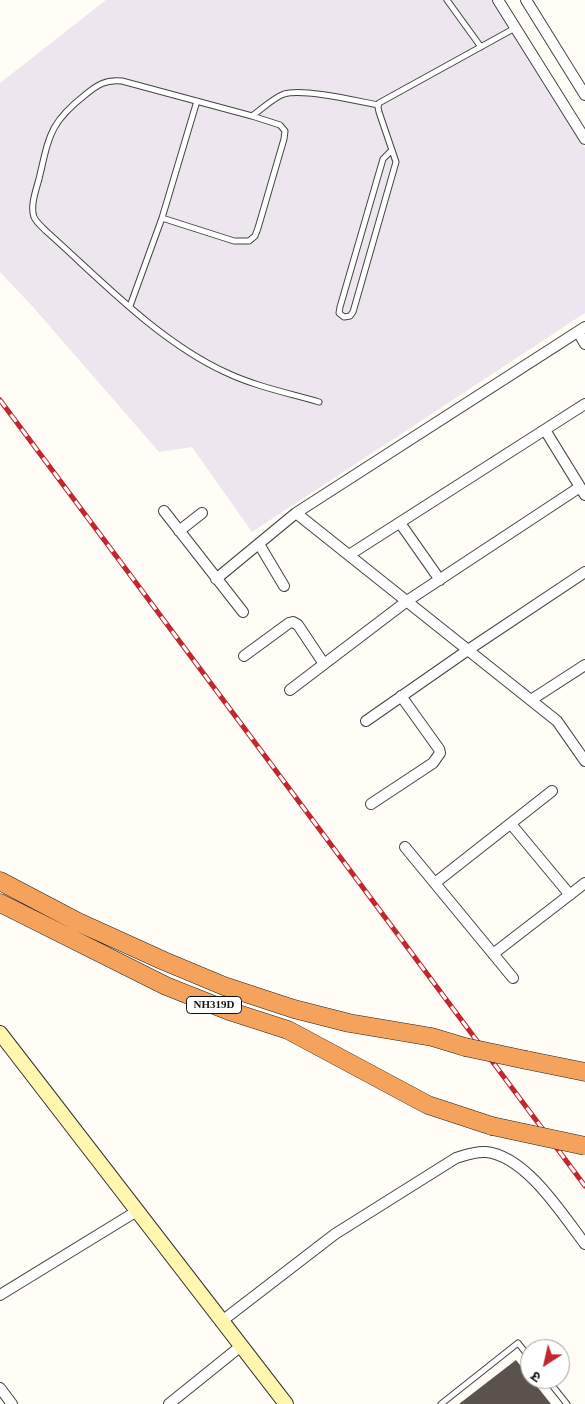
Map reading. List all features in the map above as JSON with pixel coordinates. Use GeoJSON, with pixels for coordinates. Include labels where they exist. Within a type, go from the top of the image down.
{"type":"FeatureCollection","features":[{"type":"Feature","properties":{"kind":"highway","name":"NH319D"},"geometry":{"type":"LineString","coordinates":[[0,881],[78,922],[164,961],[224,986],[294,1009],[340,1021],[432,1037],[465,1047],[585,1072]]}},
{"type":"Feature","properties":{"kind":"highway","name":"NH319D"},"geometry":{"type":"LineString","coordinates":[[0,903],[166,986],[228,1011],[288,1030],[428,1105],[492,1126],[585,1146]]}},
{"type":"Feature","properties":{"kind":"street"},"geometry":{"type":"LineString","coordinates":[[498,0],[585,139]]}},
{"type":"Feature","properties":{"kind":"street"},"geometry":{"type":"LineString","coordinates":[[526,0],[585,95]]}},
{"type":"Feature","properties":{"kind":"street"},"geometry":{"type":"LineString","coordinates":[[216,579],[296,513],[581,330],[585,344]]}},
{"type":"Feature","properties":{"kind":"street"},"geometry":{"type":"LineString","coordinates":[[349,555],[585,404]]}},
{"type":"Feature","properties":{"kind":"street"},"geometry":{"type":"LineString","coordinates":[[290,690],[407,601],[583,491],[545,430]]}},
{"type":"Feature","properties":{"kind":"street"},"geometry":{"type":"LineString","coordinates":[[164,511],[243,612]]}},
{"type":"Feature","properties":{"kind":"street"},"geometry":{"type":"LineString","coordinates":[[180,531],[202,513]]}},
{"type":"Feature","properties":{"kind":"street"},"geometry":{"type":"LineString","coordinates":[[296,513],[557,721],[584,756]]}},
{"type":"Feature","properties":{"kind":"street"},"geometry":{"type":"LineString","coordinates":[[400,522],[440,580]]}},
{"type":"Feature","properties":{"kind":"street"},"geometry":{"type":"LineString","coordinates":[[259,544],[284,586]]}},
{"type":"Feature","properties":{"kind":"street"},"geometry":{"type":"LineString","coordinates":[[366,721],[585,572]]}},
{"type":"Feature","properties":{"kind":"street"},"geometry":{"type":"LineString","coordinates":[[244,656],[293,622],[298,625],[324,664]]}},
{"type":"Feature","properties":{"kind":"street"},"geometry":{"type":"LineString","coordinates":[[531,700],[585,665]]}},
{"type":"Feature","properties":{"kind":"street"},"geometry":{"type":"LineString","coordinates":[[371,804],[439,756],[439,749],[401,696]]}},
{"type":"Feature","properties":{"kind":"street"},"geometry":{"type":"LineString","coordinates":[[435,883],[552,791]]}},
{"type":"Feature","properties":{"kind":"street"},"geometry":{"type":"LineString","coordinates":[[511,824],[570,895]]}},
{"type":"Feature","properties":{"kind":"street"},"geometry":{"type":"LineString","coordinates":[[405,847],[513,978]]}},
{"type":"Feature","properties":{"kind":"street"},"geometry":{"type":"LineString","coordinates":[[493,954],[585,883]]}},
{"type":"Feature","properties":{"kind":"street"},"geometry":{"type":"LineString","coordinates":[[0,1033],[286,1404]]}},
{"type":"Feature","properties":{"kind":"street"},"geometry":{"type":"LineString","coordinates":[[222,1321],[335,1234],[456,1158],[472,1153],[487,1152],[520,1166],[531,1176],[585,1244]]}},
{"type":"Feature","properties":{"kind":"street"},"geometry":{"type":"LineString","coordinates":[[0,1295],[137,1211]]}},
{"type":"Feature","properties":{"kind":"street"},"geometry":{"type":"LineString","coordinates":[[169,1404],[241,1346]]}},
{"type":"Feature","properties":{"kind":"street"},"geometry":{"type":"LineString","coordinates":[[0,1388],[12,1404]]}},
{"type":"Feature","properties":{"kind":"lane"},"geometry":{"type":"LineString","coordinates":[[447,0],[481,47]]}},
{"type":"Feature","properties":{"kind":"lane"},"geometry":{"type":"LineString","coordinates":[[378,105],[382,101],[515,28]]}},
{"type":"Feature","properties":{"kind":"lane"},"geometry":{"type":"LineString","coordinates":[[162,218],[234,241],[250,241],[255,236],[258,228],[285,131],[280,125],[122,81],[113,80],[105,82],[96,86],[66,110],[57,122],[50,135],[33,209],[35,219],[46,231],[130,306],[181,348],[225,373],[319,402]]}},
{"type":"Feature","properties":{"kind":"lane"},"geometry":{"type":"LineString","coordinates":[[252,116],[277,98],[285,94],[295,93],[308,93],[378,105]]}},
{"type":"Feature","properties":{"kind":"lane"},"geometry":{"type":"LineString","coordinates":[[130,306],[162,218],[197,101]]}},
{"type":"Feature","properties":{"kind":"lane"},"geometry":{"type":"LineString","coordinates":[[378,105],[396,162],[352,315],[344,317],[339,313],[340,307],[383,159],[392,150]]}},
{"type":"Feature","properties":{"kind":"lane"},"geometry":{"type":"LineString","coordinates":[[441,1404],[518,1343],[520,1346]]}},
{"type":"Feature","properties":{"kind":"lane"},"geometry":{"type":"LineString","coordinates":[[555,1389],[567,1404]]}},
{"type":"Feature","properties":{"kind":"shaded area"},"geometry":{"type":"Polygon","coordinates":[[[106,0],[492,0],[585,148],[585,313],[252,532],[192,447],[159,452],[33,307],[0,272],[0,83],[106,0]]]}},
{"type":"Feature","properties":{"kind":"building"},"geometry":{"type":"Polygon","coordinates":[[[516,1360],[520,1365],[520,1389],[539,1389],[551,1404],[459,1404],[516,1360]]]}},
{"type":"Feature","properties":{"kind":"railway"},"geometry":{"type":"LineString","coordinates":[[0,400],[585,1186]]}}]}
